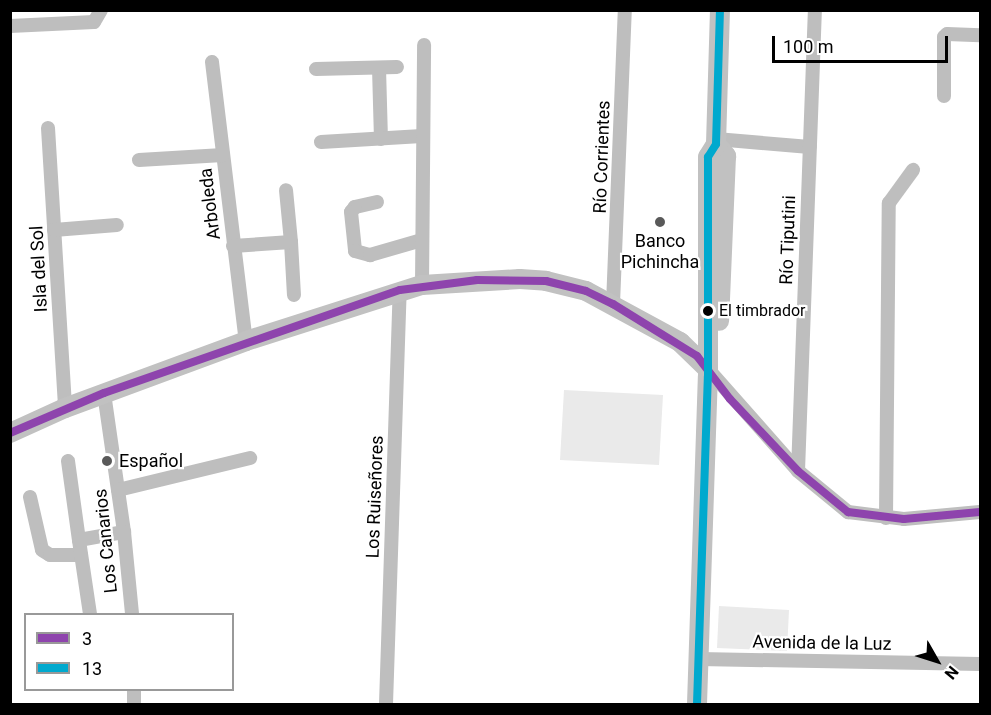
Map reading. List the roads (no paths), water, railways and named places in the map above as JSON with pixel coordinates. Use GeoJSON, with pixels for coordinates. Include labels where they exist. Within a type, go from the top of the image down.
{"type":"FeatureCollection","features":[{"type":"Feature","properties":{"kind":"street"},"geometry":{"type":"LineString","coordinates":[[10,26],[94,22],[101,10]]}},
{"type":"Feature","properties":{"kind":"street","name":"Río Corrientes"},"geometry":{"type":"LineString","coordinates":[[613,304],[625,10]]}},
{"type":"Feature","properties":{"kind":"street"},"geometry":{"type":"LineString","coordinates":[[707,10],[717,47]]}},
{"type":"Feature","properties":{"kind":"street"},"geometry":{"type":"LineString","coordinates":[[706,705],[703,659],[712,375],[708,157],[716,142],[717,47],[720,10]]}},
{"type":"Feature","properties":{"kind":"street"},"geometry":{"type":"LineString","coordinates":[[717,47],[731,10]]}},
{"type":"Feature","properties":{"kind":"street","name":"Río Tiputini"},"geometry":{"type":"LineString","coordinates":[[798,471],[815,10]]}},
{"type":"Feature","properties":{"kind":"street"},"geometry":{"type":"LineString","coordinates":[[944,96],[944,38],[981,34]]}},
{"type":"Feature","properties":{"kind":"street"},"geometry":{"type":"LineString","coordinates":[[422,285],[424,45]]}},
{"type":"Feature","properties":{"kind":"street","name":"Arboleda"},"geometry":{"type":"LineString","coordinates":[[212,62],[246,341]]}},
{"type":"Feature","properties":{"kind":"street"},"geometry":{"type":"LineString","coordinates":[[316,69],[397,67]]}},
{"type":"Feature","properties":{"kind":"street"},"geometry":{"type":"LineString","coordinates":[[379,68],[381,139]]}},
{"type":"Feature","properties":{"kind":"street","name":"Isla del Sol"},"geometry":{"type":"LineString","coordinates":[[48,128],[65,408]]}},
{"type":"Feature","properties":{"kind":"street"},"geometry":{"type":"LineString","coordinates":[[321,142],[422,136]]}},
{"type":"Feature","properties":{"kind":"street"},"geometry":{"type":"LineString","coordinates":[[716,142],[810,147]]}},
{"type":"Feature","properties":{"kind":"street"},"geometry":{"type":"LineString","coordinates":[[139,160],[223,155]]}},
{"type":"Feature","properties":{"kind":"street"},"geometry":{"type":"LineString","coordinates":[[886,518],[889,203],[913,170]]}},
{"type":"Feature","properties":{"kind":"street"},"geometry":{"type":"LineString","coordinates":[[286,190],[294,295]]}},
{"type":"Feature","properties":{"kind":"street"},"geometry":{"type":"LineString","coordinates":[[377,202],[355,207],[351,212],[355,251],[370,255],[422,240]]}},
{"type":"Feature","properties":{"kind":"street"},"geometry":{"type":"LineString","coordinates":[[54,230],[117,225]]}},
{"type":"Feature","properties":{"kind":"street"},"geometry":{"type":"LineString","coordinates":[[233,246],[291,242]]}},
{"type":"Feature","properties":{"kind":"street"},"geometry":{"type":"LineString","coordinates":[[10,433],[104,393],[246,341],[400,290],[422,285],[492,279],[546,280],[586,291],[680,342],[798,471],[848,512],[886,518],[981,512]]}},
{"type":"Feature","properties":{"kind":"street","name":"Los Ruiseñores"},"geometry":{"type":"LineString","coordinates":[[386,705],[400,290]]}},
{"type":"Feature","properties":{"kind":"street","name":"Los Canarios"},"geometry":{"type":"LineString","coordinates":[[104,393],[124,531],[132,613]]}},
{"type":"Feature","properties":{"kind":"street"},"geometry":{"type":"LineString","coordinates":[[118,490],[250,458]]}},
{"type":"Feature","properties":{"kind":"street"},"geometry":{"type":"LineString","coordinates":[[68,460],[90,613]]}},
{"type":"Feature","properties":{"kind":"street"},"geometry":{"type":"LineString","coordinates":[[30,497],[42,550],[50,555],[81,555]]}},
{"type":"Feature","properties":{"kind":"street"},"geometry":{"type":"LineString","coordinates":[[79,540],[124,531]]}},
{"type":"Feature","properties":{"kind":"street"},"geometry":{"type":"LineString","coordinates":[[697,705],[703,659]]}},
{"type":"Feature","properties":{"kind":"street","name":"Avenida de la Luz"},"geometry":{"type":"LineString","coordinates":[[703,659],[981,664]]}},
{"type":"Feature","properties":{"kind":"place","name":"Banco Pichincha"},"geometry":{"type":"Point","coordinates":[660,222]}},
{"type":"Feature","properties":{"kind":"place","name":"El timbrador"},"geometry":{"type":"Point","coordinates":[708,311]}},
{"type":"Feature","properties":{"kind":"place","name":"Español"},"geometry":{"type":"Point","coordinates":[107,461]}}]}
